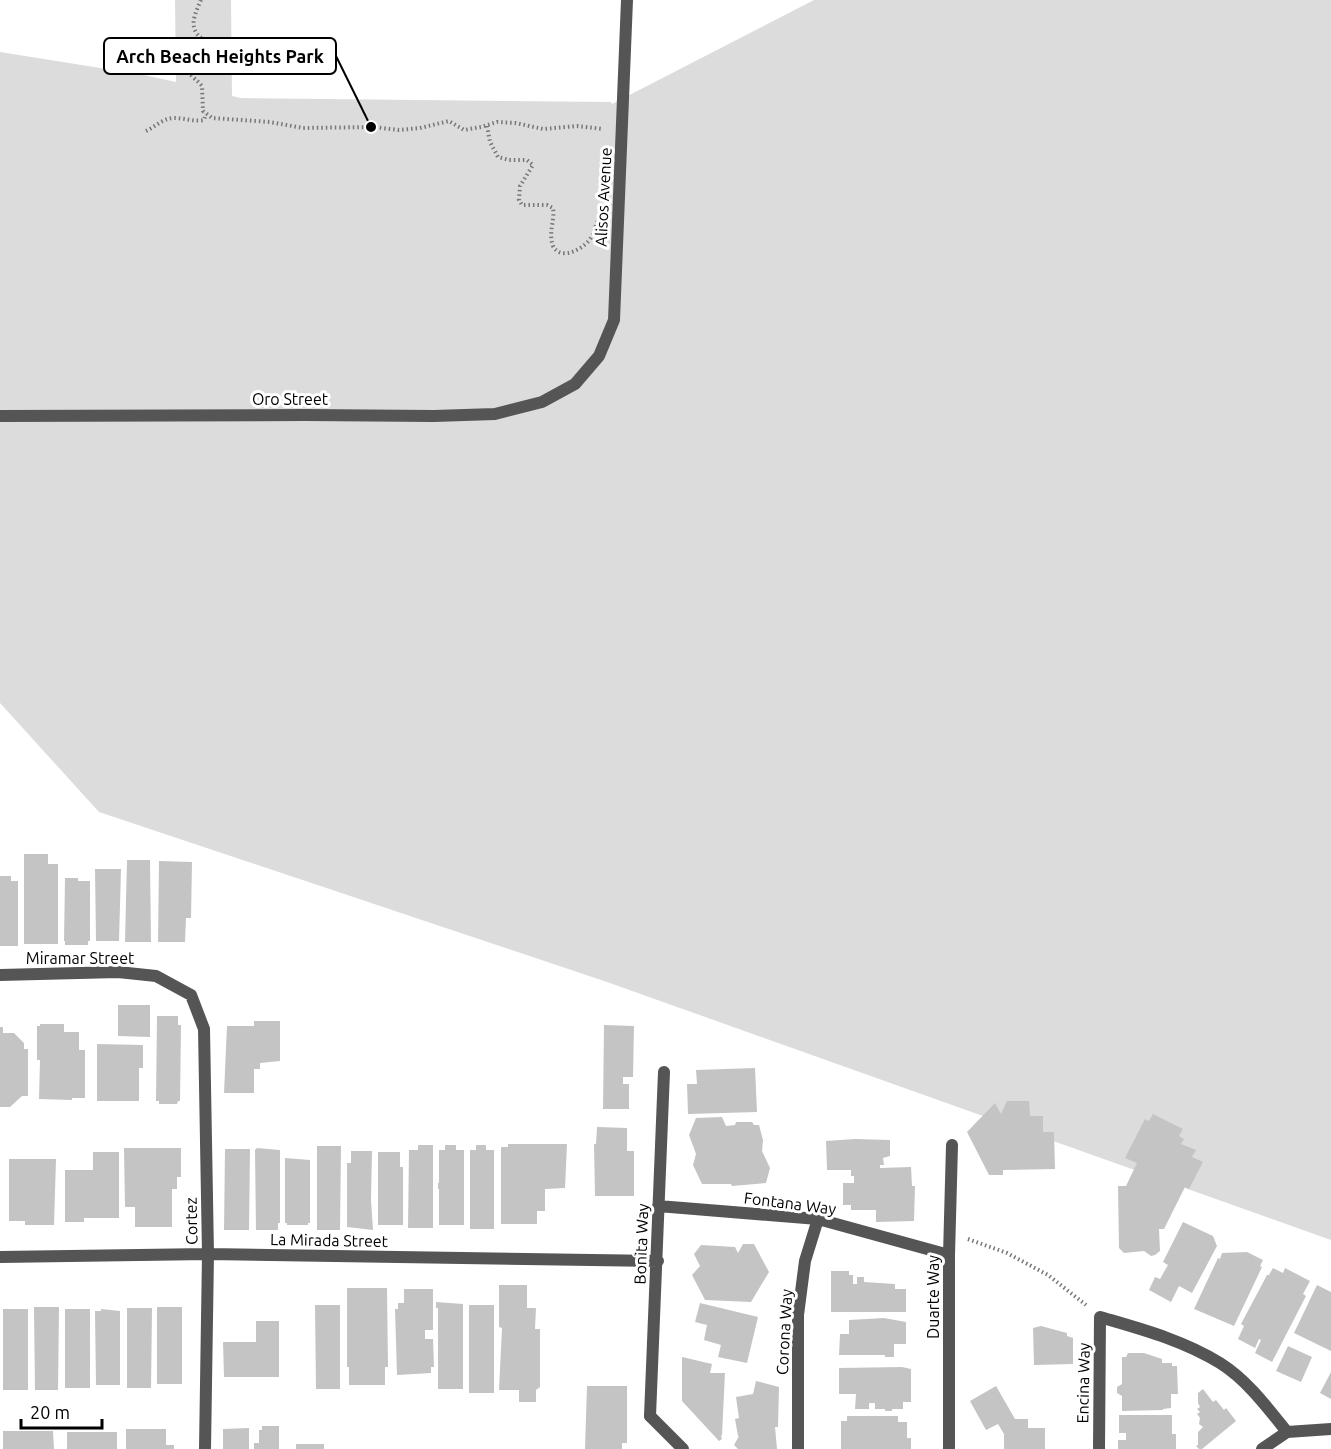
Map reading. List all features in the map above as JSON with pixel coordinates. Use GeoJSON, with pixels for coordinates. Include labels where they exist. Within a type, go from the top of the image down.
{"type":"FeatureCollection","features":[{"type":"Feature","properties":{"kind":"street","name":"Alisos Avenue"},"geometry":{"type":"LineString","coordinates":[[575,384],[599,356],[614,320],[627,0]]}},
{"type":"Feature","properties":{"kind":"street","name":"Oro Street"},"geometry":{"type":"LineString","coordinates":[[0,416],[495,414],[542,402],[575,384]]}},
{"type":"Feature","properties":{"kind":"street","name":"Miramar Street"},"geometry":{"type":"LineString","coordinates":[[0,975],[118,972],[156,976],[191,995]]}},
{"type":"Feature","properties":{"kind":"street","name":"Cortez"},"geometry":{"type":"LineString","coordinates":[[191,995],[204,1029],[208,1254],[205,1449]]}},
{"type":"Feature","properties":{"kind":"street","name":"Bonita Way"},"geometry":{"type":"LineString","coordinates":[[664,1072],[650,1416],[683,1449]]}},
{"type":"Feature","properties":{"kind":"street","name":"Duarte Way"},"geometry":{"type":"LineString","coordinates":[[949,1449],[949,1255],[952,1145]]}},
{"type":"Feature","properties":{"kind":"street","name":"Fontana Way"},"geometry":{"type":"LineString","coordinates":[[658,1206],[818,1219],[949,1255]]}},
{"type":"Feature","properties":{"kind":"street","name":"Corona Way"},"geometry":{"type":"LineString","coordinates":[[798,1449],[798,1315],[806,1261],[818,1219]]}},
{"type":"Feature","properties":{"kind":"street","name":"La Mirada Street"},"geometry":{"type":"LineString","coordinates":[[0,1257],[208,1254],[658,1261]]}},
{"type":"Feature","properties":{"kind":"street"},"geometry":{"type":"LineString","coordinates":[[1100,1317],[1172,1338],[1221,1364],[1259,1397],[1287,1432]]}},
{"type":"Feature","properties":{"kind":"street","name":"Encina Way"},"geometry":{"type":"LineString","coordinates":[[1099,1449],[1100,1317]]}},
{"type":"Feature","properties":{"kind":"street"},"geometry":{"type":"LineString","coordinates":[[1262,1449],[1287,1432],[1331,1429]]}},
{"type":"Feature","properties":{"kind":"path"},"geometry":{"type":"LineString","coordinates":[[201,0],[194,16],[193,26],[204,43],[201,48],[187,56],[186,61],[188,73],[202,86],[203,111],[216,118],[270,122],[303,128],[374,127],[407,130],[443,121],[453,122],[465,130],[497,122],[508,122],[543,129],[577,126],[622,132]]}},
{"type":"Feature","properties":{"kind":"path"},"geometry":{"type":"LineString","coordinates":[[146,131],[167,119],[200,121],[204,120],[206,114]]}},
{"type":"Feature","properties":{"kind":"path"},"geometry":{"type":"LineString","coordinates":[[487,126],[489,142],[498,158],[527,160],[533,165],[520,186],[519,200],[522,205],[547,205],[553,208],[552,241],[554,248],[559,252],[577,251],[584,246],[593,235],[599,218],[603,215],[618,220]]}},
{"type":"Feature","properties":{"kind":"path"},"geometry":{"type":"LineString","coordinates":[[950,1232],[1006,1253],[1048,1275],[1100,1317]]}},
{"type":"Feature","properties":{"kind":"shaded area"},"geometry":{"type":"Polygon","coordinates":[[[175,0],[231,0],[232,96],[241,98],[611,102],[612,104],[814,0],[1331,0],[1331,1240],[607,982],[99,812],[0,703],[0,52],[176,82],[175,0]]]}},
{"type":"Feature","properties":{"kind":"building"},"geometry":{"type":"Polygon","coordinates":[[[24,854],[48,854],[48,864],[58,864],[58,944],[24,944],[24,854]]]}},
{"type":"Feature","properties":{"kind":"building"},"geometry":{"type":"Polygon","coordinates":[[[127,860],[150,860],[151,942],[125,942],[127,860]]]}},
{"type":"Feature","properties":{"kind":"building"},"geometry":{"type":"Polygon","coordinates":[[[159,861],[192,862],[191,918],[186,918],[185,942],[158,942],[159,861]]]}},
{"type":"Feature","properties":{"kind":"building"},"geometry":{"type":"Polygon","coordinates":[[[95,869],[121,869],[119,941],[96,941],[95,869]]]}},
{"type":"Feature","properties":{"kind":"building"},"geometry":{"type":"Polygon","coordinates":[[[0,876],[11,876],[11,881],[18,881],[18,946],[0,946],[0,876]]]}},
{"type":"Feature","properties":{"kind":"building"},"geometry":{"type":"Polygon","coordinates":[[[65,878],[90,881],[90,941],[88,945],[65,945],[65,878]]]}},
{"type":"Feature","properties":{"kind":"building"},"geometry":{"type":"Polygon","coordinates":[[[118,1005],[150,1005],[150,1037],[118,1036],[118,1005]]]}},
{"type":"Feature","properties":{"kind":"building"},"geometry":{"type":"Polygon","coordinates":[[[157,1016],[178,1016],[178,1025],[181,1025],[180,1101],[177,1104],[159,1104],[159,1101],[156,1101],[157,1016]]]}},
{"type":"Feature","properties":{"kind":"building"},"geometry":{"type":"Polygon","coordinates":[[[254,1021],[280,1021],[280,1061],[260,1063],[260,1069],[254,1069],[254,1093],[224,1093],[227,1026],[254,1026],[254,1021]]]}},
{"type":"Feature","properties":{"kind":"building"},"geometry":{"type":"Polygon","coordinates":[[[64,1024],[64,1032],[79,1032],[79,1050],[85,1050],[85,1098],[39,1099],[40,1060],[37,1060],[37,1026],[64,1024]]]}},
{"type":"Feature","properties":{"kind":"building"},"geometry":{"type":"Polygon","coordinates":[[[604,1025],[634,1026],[633,1077],[623,1077],[623,1084],[629,1084],[629,1109],[603,1109],[604,1025]]]}},
{"type":"Feature","properties":{"kind":"building"},"geometry":{"type":"Polygon","coordinates":[[[0,1027],[3,1027],[3,1033],[14,1033],[24,1043],[24,1049],[28,1049],[28,1096],[22,1096],[10,1107],[0,1107],[0,1027]]]}},
{"type":"Feature","properties":{"kind":"building"},"geometry":{"type":"Polygon","coordinates":[[[97,1044],[143,1045],[143,1068],[139,1068],[139,1101],[97,1101],[97,1044]]]}},
{"type":"Feature","properties":{"kind":"building"},"geometry":{"type":"Polygon","coordinates":[[[755,1068],[757,1112],[688,1114],[687,1084],[697,1084],[696,1070],[755,1068]]]}},
{"type":"Feature","properties":{"kind":"building"},"geometry":{"type":"Polygon","coordinates":[[[1007,1101],[1029,1101],[1030,1116],[1043,1116],[1043,1132],[1054,1132],[1055,1169],[1003,1170],[1003,1175],[989,1175],[967,1132],[995,1103],[1001,1114],[1007,1101]]]}},
{"type":"Feature","properties":{"kind":"building"},"geometry":{"type":"Polygon","coordinates":[[[1153,1114],[1183,1129],[1179,1136],[1184,1139],[1181,1144],[1196,1150],[1192,1157],[1203,1162],[1189,1189],[1185,1187],[1164,1229],[1159,1229],[1160,1251],[1151,1256],[1144,1251],[1124,1253],[1119,1248],[1118,1186],[1126,1186],[1137,1163],[1125,1158],[1145,1119],[1149,1121],[1153,1114]]]}},
{"type":"Feature","properties":{"kind":"building"},"geometry":{"type":"Polygon","coordinates":[[[722,1117],[726,1126],[735,1125],[736,1122],[752,1122],[754,1125],[759,1125],[763,1140],[762,1151],[770,1168],[766,1183],[732,1186],[731,1184],[702,1184],[693,1165],[696,1154],[689,1135],[696,1118],[722,1117]]]}},
{"type":"Feature","properties":{"kind":"building"},"geometry":{"type":"Polygon","coordinates":[[[597,1127],[627,1128],[627,1151],[634,1151],[634,1196],[595,1196],[594,1144],[596,1144],[597,1127]]]}},
{"type":"Feature","properties":{"kind":"building"},"geometry":{"type":"Polygon","coordinates":[[[890,1140],[890,1156],[883,1158],[884,1165],[880,1165],[880,1168],[911,1167],[912,1186],[915,1186],[914,1221],[876,1222],[876,1210],[851,1210],[851,1205],[843,1205],[843,1183],[854,1183],[854,1176],[851,1176],[851,1170],[827,1170],[826,1141],[890,1140]]]}},
{"type":"Feature","properties":{"kind":"building"},"geometry":{"type":"Polygon","coordinates":[[[508,1144],[567,1144],[565,1188],[545,1189],[545,1211],[537,1211],[537,1224],[501,1224],[501,1147],[508,1147],[508,1144]]]}},
{"type":"Feature","properties":{"kind":"building"},"geometry":{"type":"Polygon","coordinates":[[[418,1145],[433,1145],[433,1228],[408,1228],[409,1150],[418,1150],[418,1145]]]}},
{"type":"Feature","properties":{"kind":"building"},"geometry":{"type":"Polygon","coordinates":[[[445,1145],[456,1145],[456,1150],[464,1150],[464,1225],[439,1225],[439,1150],[445,1150],[445,1145]]]}},
{"type":"Feature","properties":{"kind":"building"},"geometry":{"type":"Polygon","coordinates":[[[476,1145],[486,1145],[486,1150],[494,1150],[494,1229],[470,1229],[470,1150],[476,1150],[476,1145]]]}},
{"type":"Feature","properties":{"kind":"building"},"geometry":{"type":"Polygon","coordinates":[[[317,1146],[341,1146],[340,1230],[317,1230],[317,1146]]]}},
{"type":"Feature","properties":{"kind":"building"},"geometry":{"type":"Polygon","coordinates":[[[124,1148],[181,1148],[181,1177],[177,1177],[177,1189],[172,1189],[172,1227],[135,1227],[135,1207],[125,1207],[124,1148]]]}},
{"type":"Feature","properties":{"kind":"building"},"geometry":{"type":"Polygon","coordinates":[[[257,1148],[280,1150],[280,1223],[278,1223],[278,1230],[256,1230],[255,1150],[257,1148]]]}},
{"type":"Feature","properties":{"kind":"building"},"geometry":{"type":"Polygon","coordinates":[[[225,1149],[250,1149],[249,1230],[224,1230],[225,1149]]]}},
{"type":"Feature","properties":{"kind":"building"},"geometry":{"type":"Polygon","coordinates":[[[351,1151],[372,1151],[373,1230],[347,1227],[347,1163],[351,1163],[351,1151]]]}},
{"type":"Feature","properties":{"kind":"building"},"geometry":{"type":"Polygon","coordinates":[[[93,1152],[119,1152],[119,1218],[84,1218],[84,1222],[65,1222],[65,1170],[93,1170],[93,1152]]]}},
{"type":"Feature","properties":{"kind":"building"},"geometry":{"type":"Polygon","coordinates":[[[378,1152],[400,1152],[400,1167],[403,1167],[403,1225],[378,1225],[378,1152]]]}},
{"type":"Feature","properties":{"kind":"building"},"geometry":{"type":"Polygon","coordinates":[[[285,1158],[310,1160],[310,1223],[308,1225],[287,1225],[285,1223],[285,1158]]]}},
{"type":"Feature","properties":{"kind":"building"},"geometry":{"type":"Polygon","coordinates":[[[9,1159],[56,1159],[54,1225],[25,1225],[25,1221],[9,1221],[9,1159]]]}},
{"type":"Feature","properties":{"kind":"building"},"geometry":{"type":"Polygon","coordinates":[[[1183,1222],[1213,1236],[1217,1246],[1192,1293],[1179,1286],[1171,1302],[1149,1290],[1155,1277],[1160,1279],[1168,1265],[1163,1262],[1183,1222]]]}},
{"type":"Feature","properties":{"kind":"building"},"geometry":{"type":"Polygon","coordinates":[[[743,1244],[754,1244],[769,1272],[751,1302],[705,1300],[692,1275],[700,1266],[694,1254],[701,1245],[735,1247],[738,1253],[743,1244]]]}},
{"type":"Feature","properties":{"kind":"building"},"geometry":{"type":"Polygon","coordinates":[[[1247,1252],[1263,1260],[1260,1266],[1262,1267],[1234,1326],[1194,1309],[1222,1253],[1247,1252]]]}},
{"type":"Feature","properties":{"kind":"building"},"geometry":{"type":"Polygon","coordinates":[[[1273,1268],[1283,1273],[1285,1268],[1310,1281],[1303,1294],[1306,1296],[1272,1362],[1255,1353],[1261,1340],[1259,1339],[1255,1348],[1238,1339],[1244,1326],[1241,1324],[1273,1268]]]}},
{"type":"Feature","properties":{"kind":"building"},"geometry":{"type":"Polygon","coordinates":[[[831,1271],[849,1271],[849,1275],[853,1275],[853,1284],[857,1284],[857,1277],[864,1277],[864,1282],[895,1284],[895,1289],[906,1289],[906,1312],[831,1312],[831,1271]]]}},
{"type":"Feature","properties":{"kind":"building"},"geometry":{"type":"Polygon","coordinates":[[[499,1285],[527,1285],[527,1308],[536,1308],[535,1329],[540,1329],[540,1387],[536,1390],[536,1402],[519,1402],[519,1390],[499,1390],[502,1328],[499,1327],[499,1285]]]}},
{"type":"Feature","properties":{"kind":"building"},"geometry":{"type":"Polygon","coordinates":[[[1317,1285],[1331,1292],[1331,1351],[1294,1333],[1317,1285]]]}},
{"type":"Feature","properties":{"kind":"building"},"geometry":{"type":"Polygon","coordinates":[[[347,1288],[387,1288],[388,1367],[385,1367],[385,1385],[349,1385],[347,1288]]]}},
{"type":"Feature","properties":{"kind":"building"},"geometry":{"type":"Polygon","coordinates":[[[404,1289],[433,1289],[433,1330],[425,1330],[425,1339],[433,1339],[434,1367],[431,1367],[431,1373],[397,1375],[395,1309],[398,1309],[398,1303],[404,1303],[404,1289]]]}},
{"type":"Feature","properties":{"kind":"building"},"geometry":{"type":"Polygon","coordinates":[[[436,1302],[463,1304],[463,1389],[438,1389],[438,1308],[436,1308],[436,1302]]]}},
{"type":"Feature","properties":{"kind":"building"},"geometry":{"type":"Polygon","coordinates":[[[700,1303],[758,1317],[747,1363],[718,1357],[721,1345],[704,1340],[707,1325],[695,1322],[700,1303]]]}},
{"type":"Feature","properties":{"kind":"building"},"geometry":{"type":"Polygon","coordinates":[[[315,1305],[340,1305],[340,1389],[316,1389],[315,1305]]]}},
{"type":"Feature","properties":{"kind":"building"},"geometry":{"type":"Polygon","coordinates":[[[469,1305],[494,1305],[494,1393],[469,1393],[469,1305]]]}},
{"type":"Feature","properties":{"kind":"building"},"geometry":{"type":"Polygon","coordinates":[[[34,1307],[59,1307],[58,1390],[35,1390],[34,1307]]]}},
{"type":"Feature","properties":{"kind":"building"},"geometry":{"type":"Polygon","coordinates":[[[157,1307],[182,1307],[182,1384],[157,1384],[157,1307]]]}},
{"type":"Feature","properties":{"kind":"building"},"geometry":{"type":"Polygon","coordinates":[[[127,1308],[152,1308],[151,1388],[127,1388],[127,1308]]]}},
{"type":"Feature","properties":{"kind":"building"},"geometry":{"type":"Polygon","coordinates":[[[3,1309],[28,1309],[28,1390],[3,1390],[3,1309]]]}},
{"type":"Feature","properties":{"kind":"building"},"geometry":{"type":"Polygon","coordinates":[[[65,1309],[90,1309],[90,1388],[65,1388],[65,1309]]]}},
{"type":"Feature","properties":{"kind":"building"},"geometry":{"type":"Polygon","coordinates":[[[101,1309],[120,1311],[120,1385],[96,1385],[95,1311],[101,1311],[101,1309]]]}},
{"type":"Feature","properties":{"kind":"building"},"geometry":{"type":"Polygon","coordinates":[[[884,1318],[906,1322],[906,1344],[894,1344],[894,1357],[839,1355],[840,1334],[849,1334],[849,1320],[884,1318]]]}},
{"type":"Feature","properties":{"kind":"building"},"geometry":{"type":"Polygon","coordinates":[[[256,1321],[279,1321],[279,1377],[224,1377],[223,1342],[256,1342],[256,1321]]]}},
{"type":"Feature","properties":{"kind":"building"},"geometry":{"type":"Polygon","coordinates":[[[1041,1326],[1067,1333],[1067,1336],[1073,1338],[1073,1364],[1034,1365],[1033,1328],[1041,1326]]]}},
{"type":"Feature","properties":{"kind":"building"},"geometry":{"type":"Polygon","coordinates":[[[1288,1346],[1312,1357],[1301,1382],[1276,1371],[1288,1346]]]}},
{"type":"Feature","properties":{"kind":"building"},"geometry":{"type":"Polygon","coordinates":[[[1128,1353],[1144,1353],[1162,1359],[1162,1363],[1172,1363],[1172,1366],[1177,1366],[1178,1394],[1171,1394],[1171,1408],[1122,1411],[1122,1396],[1117,1393],[1117,1387],[1122,1384],[1122,1357],[1126,1357],[1128,1353]]]}},
{"type":"Feature","properties":{"kind":"building"},"geometry":{"type":"Polygon","coordinates":[[[682,1357],[712,1364],[710,1373],[725,1373],[722,1439],[719,1441],[682,1401],[682,1357]]]}},
{"type":"Feature","properties":{"kind":"building"},"geometry":{"type":"Polygon","coordinates":[[[902,1367],[911,1369],[911,1402],[903,1402],[903,1409],[885,1411],[885,1409],[875,1409],[875,1403],[869,1403],[869,1409],[855,1409],[856,1394],[839,1394],[839,1368],[902,1367]]]}},
{"type":"Feature","properties":{"kind":"building"},"geometry":{"type":"Polygon","coordinates":[[[1331,1372],[1331,1399],[1320,1393],[1331,1372]]]}},
{"type":"Feature","properties":{"kind":"building"},"geometry":{"type":"Polygon","coordinates":[[[756,1381],[779,1387],[778,1427],[775,1427],[777,1449],[738,1449],[734,1445],[739,1436],[735,1419],[739,1418],[736,1397],[753,1394],[756,1381]]]}},
{"type":"Feature","properties":{"kind":"building"},"geometry":{"type":"Polygon","coordinates":[[[587,1386],[627,1386],[627,1443],[622,1443],[622,1449],[585,1449],[587,1386]]]}},
{"type":"Feature","properties":{"kind":"building"},"geometry":{"type":"Polygon","coordinates":[[[996,1386],[1015,1419],[1028,1419],[1028,1428],[1045,1428],[1045,1449],[1004,1449],[1004,1434],[998,1424],[986,1430],[970,1401],[996,1386]]]}},
{"type":"Feature","properties":{"kind":"building"},"geometry":{"type":"Polygon","coordinates":[[[1203,1389],[1213,1402],[1216,1400],[1224,1410],[1226,1408],[1236,1421],[1202,1449],[1199,1449],[1196,1446],[1198,1445],[1198,1432],[1203,1427],[1199,1424],[1200,1418],[1197,1414],[1200,1412],[1197,1409],[1200,1407],[1198,1393],[1203,1389]]]}},
{"type":"Feature","properties":{"kind":"building"},"geometry":{"type":"Polygon","coordinates":[[[1119,1415],[1172,1415],[1172,1434],[1176,1434],[1176,1449],[1118,1449],[1118,1440],[1126,1440],[1126,1433],[1119,1433],[1119,1415]]]}},
{"type":"Feature","properties":{"kind":"building"},"geometry":{"type":"Polygon","coordinates":[[[847,1416],[898,1416],[898,1422],[907,1422],[907,1438],[911,1438],[911,1449],[841,1449],[841,1421],[847,1421],[847,1416]]]}},
{"type":"Feature","properties":{"kind":"building"},"geometry":{"type":"Polygon","coordinates":[[[262,1426],[279,1426],[279,1449],[254,1449],[254,1443],[259,1443],[259,1430],[262,1430],[262,1426]]]}},
{"type":"Feature","properties":{"kind":"building"},"geometry":{"type":"Polygon","coordinates":[[[249,1428],[249,1449],[223,1449],[223,1429],[249,1428]]]}},
{"type":"Feature","properties":{"kind":"building"},"geometry":{"type":"Polygon","coordinates":[[[126,1429],[166,1429],[166,1445],[174,1445],[174,1449],[126,1449],[126,1429]]]}},
{"type":"Feature","properties":{"kind":"building"},"geometry":{"type":"Polygon","coordinates":[[[3,1431],[53,1431],[54,1449],[3,1449],[3,1431]]]}},
{"type":"Feature","properties":{"kind":"building"},"geometry":{"type":"Polygon","coordinates":[[[67,1432],[117,1432],[117,1449],[67,1449],[67,1432]]]}},
{"type":"Feature","properties":{"kind":"building"},"geometry":{"type":"Polygon","coordinates":[[[296,1444],[324,1444],[324,1449],[296,1449],[296,1444]]]}},
{"type":"Feature","properties":{"kind":"place","name":"Arch Beach Heights Park"},"geometry":{"type":"Point","coordinates":[371,127]}}]}
